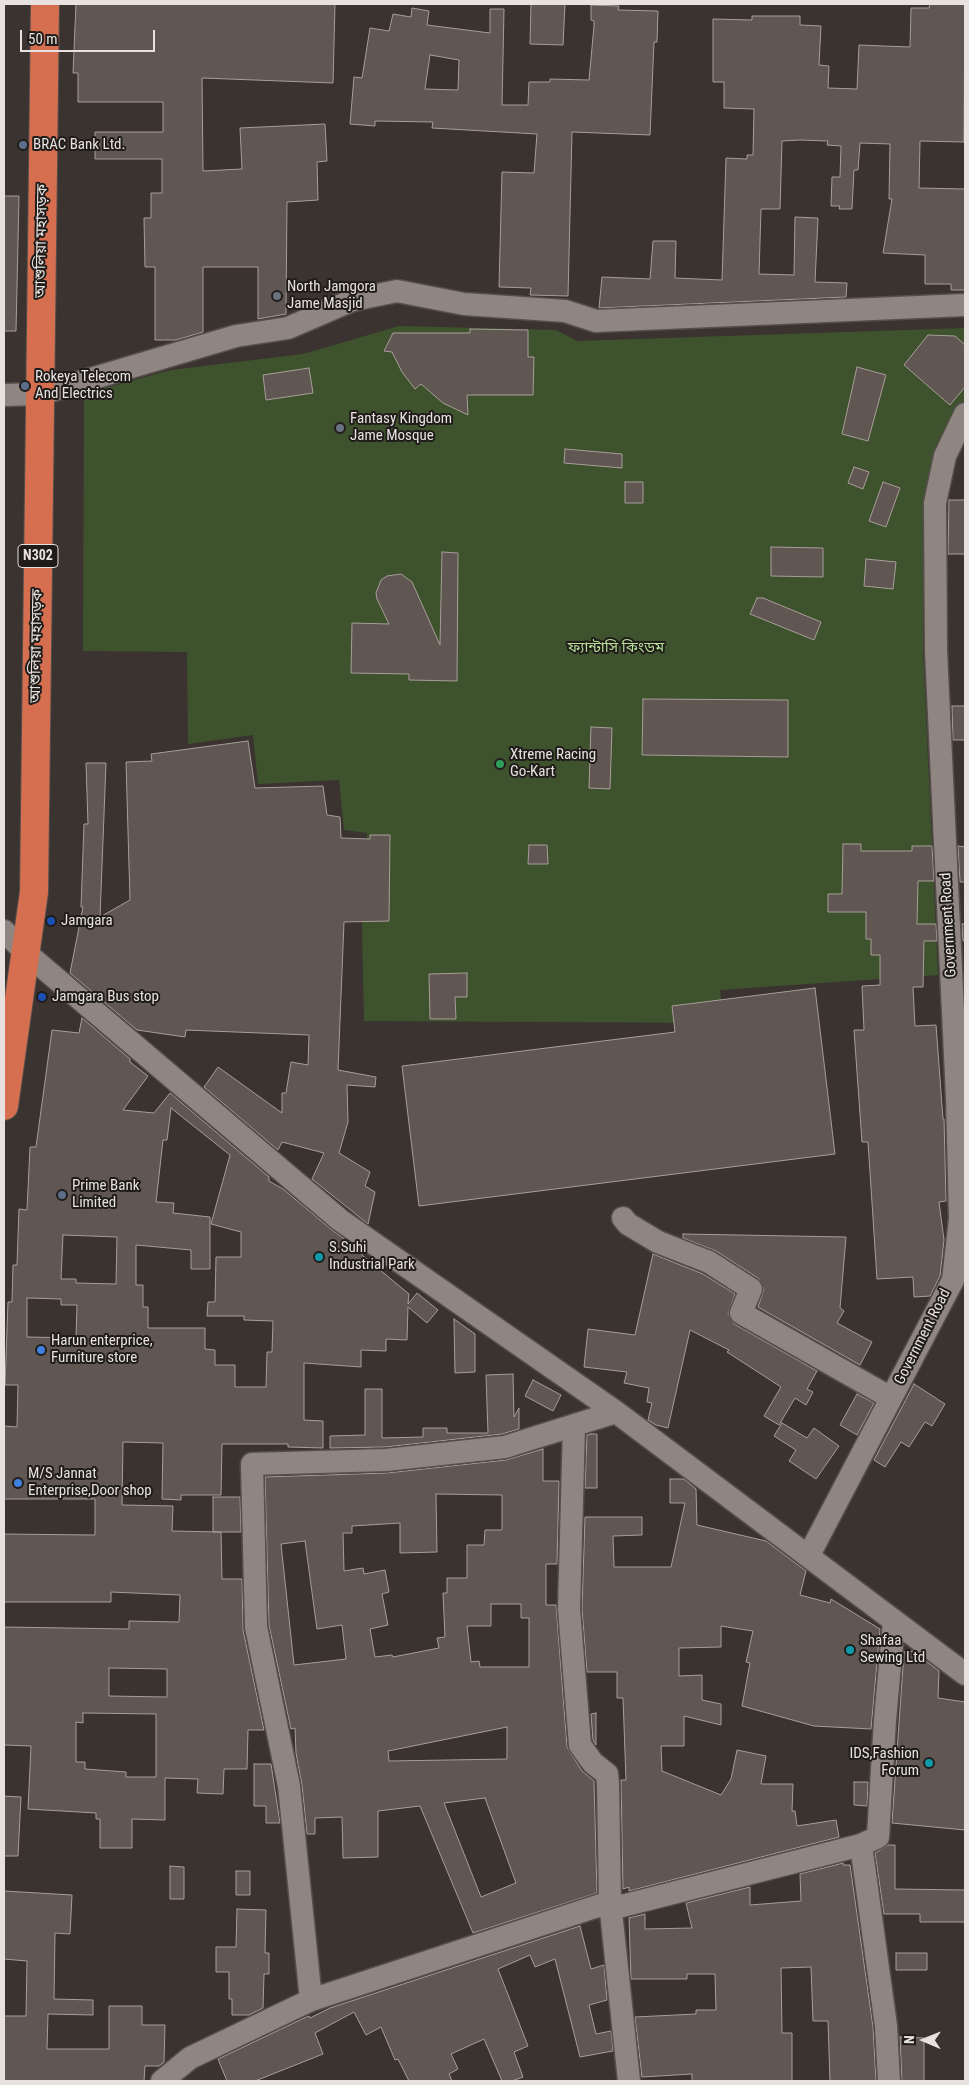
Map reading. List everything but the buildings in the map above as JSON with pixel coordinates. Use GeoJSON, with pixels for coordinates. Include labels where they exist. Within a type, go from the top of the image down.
{"type":"FeatureCollection","features":[{"type":"Feature","properties":{"kind":"highway","name":"আশুলিয়া মহাসড়ক"},"geometry":{"type":"LineString","coordinates":[[4,1106],[34,892],[45,4]]}},
{"type":"Feature","properties":{"kind":"street"},"geometry":{"type":"LineString","coordinates":[[4,395],[40,394],[236,336],[288,328],[353,300],[397,291],[464,304],[565,311],[596,321],[965,305]]}},
{"type":"Feature","properties":{"kind":"street","name":"Government Road"},"geometry":{"type":"LineString","coordinates":[[809,1555],[953,1280],[960,1219],[961,1097],[936,651],[935,503],[945,456],[965,414]]}},
{"type":"Feature","properties":{"kind":"street"},"geometry":{"type":"LineString","coordinates":[[4,931],[26,953],[340,1220],[616,1412],[809,1555],[965,1674]]}},
{"type":"Feature","properties":{"kind":"street"},"geometry":{"type":"LineString","coordinates":[[624,1218],[628,1224],[658,1242],[709,1262],[751,1289],[741,1313],[892,1398]]}},
{"type":"Feature","properties":{"kind":"street"},"geometry":{"type":"LineString","coordinates":[[311,2000],[289,1786],[256,1628],[252,1464],[386,1460],[505,1447],[616,1412]]}},
{"type":"Feature","properties":{"kind":"street"},"geometry":{"type":"LineString","coordinates":[[574,1426],[569,1609],[580,1745],[593,1763],[607,1774],[610,1902],[628,2081]]}},
{"type":"Feature","properties":{"kind":"street"},"geometry":{"type":"LineString","coordinates":[[162,2081],[190,2058],[311,2000],[610,1902],[622,1906],[861,1845],[878,1837],[885,1720],[894,1620]]}},
{"type":"Feature","properties":{"kind":"street"},"geometry":{"type":"LineString","coordinates":[[861,1845],[886,2026],[889,2081]]}},
{"type":"Feature","properties":{"kind":"green space","name":"ফ্যান্টাসি কিংডম"},"geometry":{"type":"Polygon","coordinates":[[[399,326],[556,330],[577,341],[965,328],[965,444],[937,443],[923,506],[923,651],[938,975],[720,990],[724,1023],[364,1021],[362,928],[367,833],[344,830],[339,780],[258,784],[253,735],[188,744],[187,652],[83,651],[84,394],[171,370],[303,354],[399,326]]]}},
{"type":"Feature","properties":{"kind":"place","name":"BRAC Bank Ltd."},"geometry":{"type":"Point","coordinates":[23,145]}},
{"type":"Feature","properties":{"kind":"place","name":"North Jamgora Jame Masjid"},"geometry":{"type":"Point","coordinates":[277,296]}},
{"type":"Feature","properties":{"kind":"place","name":"Rokeya Telecom And Electrics"},"geometry":{"type":"Point","coordinates":[25,386]}},
{"type":"Feature","properties":{"kind":"place","name":"Fantasy Kingdom Jame Mosque"},"geometry":{"type":"Point","coordinates":[340,428]}},
{"type":"Feature","properties":{"kind":"place","name":"Xtreme Racing Go-Kart"},"geometry":{"type":"Point","coordinates":[500,764]}},
{"type":"Feature","properties":{"kind":"place","name":"Jamgara"},"geometry":{"type":"Point","coordinates":[51,921]}},
{"type":"Feature","properties":{"kind":"place","name":"Jamgara Bus stop"},"geometry":{"type":"Point","coordinates":[42,997]}},
{"type":"Feature","properties":{"kind":"place","name":"Prime Bank Limited"},"geometry":{"type":"Point","coordinates":[62,1195]}},
{"type":"Feature","properties":{"kind":"place","name":"S.Suhi Industrial Park"},"geometry":{"type":"Point","coordinates":[319,1257]}},
{"type":"Feature","properties":{"kind":"place","name":"Harun enterprice, Furniture store"},"geometry":{"type":"Point","coordinates":[41,1350]}},
{"type":"Feature","properties":{"kind":"place","name":"M/S Jannat Enterprise,Door shop"},"geometry":{"type":"Point","coordinates":[18,1483]}},
{"type":"Feature","properties":{"kind":"place","name":"Shafaa Sewing Ltd"},"geometry":{"type":"Point","coordinates":[850,1650]}},
{"type":"Feature","properties":{"kind":"place","name":"IDS,Fashion Forum"},"geometry":{"type":"Point","coordinates":[929,1763]}}]}
